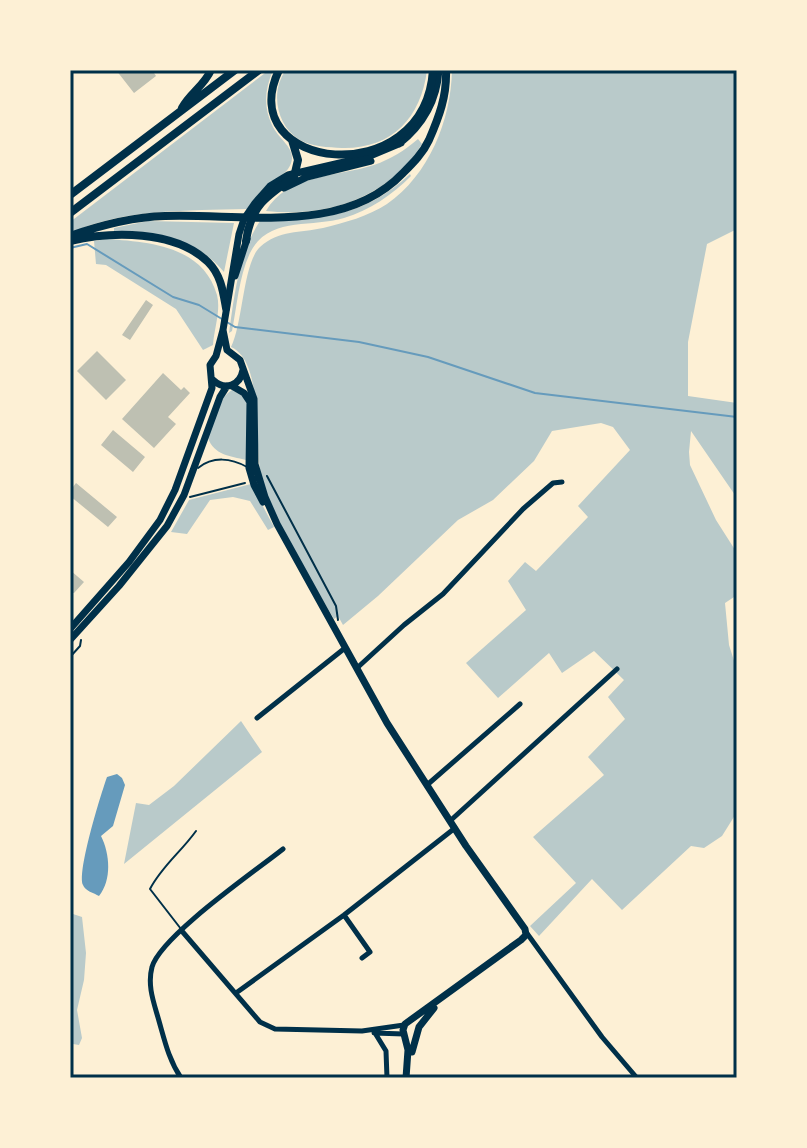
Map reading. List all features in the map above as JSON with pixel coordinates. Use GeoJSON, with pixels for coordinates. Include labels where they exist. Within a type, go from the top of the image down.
{"type":"FeatureCollection","features":[{"type":"Feature","properties":{"kind":"highway"},"geometry":{"type":"LineString","coordinates":[[179,112],[187,98],[207,80],[211,70]]}},
{"type":"Feature","properties":{"kind":"highway"},"geometry":{"type":"LineString","coordinates":[[70,195],[235,70]]}},
{"type":"Feature","properties":{"kind":"highway"},"geometry":{"type":"LineString","coordinates":[[70,213],[259,70]]}},
{"type":"Feature","properties":{"kind":"highway"},"geometry":{"type":"LineString","coordinates":[[279,70],[272,87],[273,111],[281,127],[292,140],[308,150],[347,156],[369,152],[390,142],[416,118],[425,104],[436,70]]}},
{"type":"Feature","properties":{"kind":"highway"},"geometry":{"type":"LineString","coordinates":[[70,239],[144,218],[312,215],[351,208],[393,183],[419,157],[438,121],[446,70]]}},
{"type":"Feature","properties":{"kind":"highway"},"geometry":{"type":"LineString","coordinates":[[246,241],[249,222],[261,202],[276,187],[294,177],[298,160],[292,140]]}},
{"type":"Feature","properties":{"kind":"highway"},"geometry":{"type":"LineString","coordinates":[[70,239],[116,236],[174,243],[209,263],[222,283],[226,312]]}},
{"type":"Feature","properties":{"kind":"main road"},"geometry":{"type":"LineString","coordinates":[[226,312],[246,241],[259,213],[272,196],[285,187],[316,175],[372,161],[401,143],[430,109],[436,94],[436,70]]}},
{"type":"Feature","properties":{"kind":"main road"},"geometry":{"type":"LineString","coordinates":[[70,629],[129,562],[160,520],[175,490],[213,380],[210,370],[223,330],[244,219],[270,186],[295,173],[370,156],[401,143]]}},
{"type":"Feature","properties":{"kind":"main road"},"geometry":{"type":"LineString","coordinates":[[223,330],[226,346],[240,360],[255,405],[254,455],[257,473],[277,524]]}},
{"type":"Feature","properties":{"kind":"main road"},"geometry":{"type":"LineString","coordinates":[[216,356],[231,354]]}},
{"type":"Feature","properties":{"kind":"main road"},"geometry":{"type":"LineString","coordinates":[[70,640],[167,526],[194,471],[220,397],[240,379],[243,370]]}},
{"type":"Feature","properties":{"kind":"main road"},"geometry":{"type":"LineString","coordinates":[[213,380],[244,393],[250,402],[249,470],[256,491],[387,723],[526,932],[521,940],[408,1023]]}},
{"type":"Feature","properties":{"kind":"main road"},"geometry":{"type":"LineString","coordinates":[[409,1036],[420,1032],[419,1027],[441,1000]]}},
{"type":"Feature","properties":{"kind":"main road"},"geometry":{"type":"LineString","coordinates":[[408,1023],[419,1027]]}},
{"type":"Feature","properties":{"kind":"main road"},"geometry":{"type":"LineString","coordinates":[[408,1023],[408,1076]]}},
{"type":"Feature","properties":{"kind":"street"},"geometry":{"type":"LineString","coordinates":[[357,668],[443,594],[523,509],[553,483],[562,482]]}},
{"type":"Feature","properties":{"kind":"street"},"geometry":{"type":"LineString","coordinates":[[257,718],[346,648]]}},
{"type":"Feature","properties":{"kind":"street"},"geometry":{"type":"LineString","coordinates":[[236,993],[344,915],[452,824],[617,669]]}},
{"type":"Feature","properties":{"kind":"street"},"geometry":{"type":"LineString","coordinates":[[427,785],[520,704]]}},
{"type":"Feature","properties":{"kind":"street"},"geometry":{"type":"LineString","coordinates":[[181,1078],[171,1063],[150,988],[152,967],[162,948],[181,930],[283,849]]}},
{"type":"Feature","properties":{"kind":"street"},"geometry":{"type":"LineString","coordinates":[[344,915],[370,952],[362,958]]}},
{"type":"Feature","properties":{"kind":"street"},"geometry":{"type":"LineString","coordinates":[[181,930],[260,1022],[275,1029],[362,1031],[409,1036]]}},
{"type":"Feature","properties":{"kind":"street"},"geometry":{"type":"LineString","coordinates":[[526,932],[602,1037],[637,1078]]}},
{"type":"Feature","properties":{"kind":"street"},"geometry":{"type":"LineString","coordinates":[[362,1031],[408,1023]]}},
{"type":"Feature","properties":{"kind":"street"},"geometry":{"type":"LineString","coordinates":[[375,1033],[386,1051],[387,1078]]}},
{"type":"Feature","properties":{"kind":"lane"},"geometry":{"type":"LineString","coordinates":[[194,471],[205,462],[219,459],[243,464],[249,470]]}},
{"type":"Feature","properties":{"kind":"lane"},"geometry":{"type":"LineString","coordinates":[[181,930],[150,889],[160,870],[181,853],[196,831]]}},
{"type":"Feature","properties":{"kind":"path"},"geometry":{"type":"LineString","coordinates":[[267,476],[336,606],[339,617],[335,629]]}},
{"type":"Feature","properties":{"kind":"path"},"geometry":{"type":"LineString","coordinates":[[187,498],[244,483]]}},
{"type":"Feature","properties":{"kind":"path"},"geometry":{"type":"LineString","coordinates":[[70,657],[80,646]]}},
{"type":"Feature","properties":{"kind":"shaded area"},"geometry":{"type":"Polygon","coordinates":[[[273,70],[268,84],[267,111],[275,131],[292,156],[286,171],[265,187],[247,209],[135,215],[70,233],[70,222],[273,70]]]}},
{"type":"Feature","properties":{"kind":"shaded area"},"geometry":{"type":"Polygon","coordinates":[[[286,70],[427,70],[418,103],[401,127],[376,143],[342,148],[305,142],[285,126],[277,98],[286,70]]]}},
{"type":"Feature","properties":{"kind":"shaded area"},"geometry":{"type":"Polygon","coordinates":[[[452,70],[737,70],[737,229],[707,244],[688,342],[688,396],[737,403],[737,498],[691,431],[689,452],[690,465],[716,520],[737,553],[734,597],[725,603],[729,645],[737,670],[737,812],[722,836],[704,848],[691,846],[622,910],[592,879],[539,936],[530,926],[576,883],[533,837],[604,775],[588,757],[625,719],[608,697],[624,680],[594,651],[562,673],[549,653],[498,698],[466,663],[526,610],[508,581],[525,562],[536,571],[588,517],[578,506],[630,450],[613,427],[601,423],[552,431],[534,461],[493,500],[458,520],[343,625],[338,616],[334,619],[271,505],[260,469],[253,384],[241,355],[231,347],[250,266],[260,247],[282,235],[323,228],[364,216],[402,192],[415,178],[435,145],[447,108],[452,70]]]}},
{"type":"Feature","properties":{"kind":"shaded area"},"geometry":{"type":"Polygon","coordinates":[[[418,139],[422,144],[408,163],[374,191],[333,207],[311,211],[266,211],[275,199],[300,183],[374,165],[418,139]]]}},
{"type":"Feature","properties":{"kind":"shaded area"},"geometry":{"type":"Polygon","coordinates":[[[410,174],[396,189],[363,211],[331,221],[279,228],[258,241],[243,271],[232,331],[229,333],[242,261],[260,221],[321,217],[358,208],[393,189],[410,174]]]}},
{"type":"Feature","properties":{"kind":"shaded area"},"geometry":{"type":"Polygon","coordinates":[[[148,221],[234,223],[224,272],[201,252],[174,239],[114,231],[114,228],[148,221]]]}},
{"type":"Feature","properties":{"kind":"shaded area"},"geometry":{"type":"Polygon","coordinates":[[[107,239],[157,245],[173,250],[200,266],[210,279],[218,301],[213,345],[203,350],[176,309],[106,265],[96,264],[94,241],[107,239]]]}},
{"type":"Feature","properties":{"kind":"shaded area"},"geometry":{"type":"Polygon","coordinates":[[[232,390],[246,398],[248,405],[246,460],[218,451],[208,438],[220,405],[232,390]]]}},
{"type":"Feature","properties":{"kind":"shaded area"},"geometry":{"type":"Polygon","coordinates":[[[251,484],[274,527],[268,530],[250,501],[233,497],[210,500],[187,534],[171,532],[189,500],[251,484]]]}},
{"type":"Feature","properties":{"kind":"shaded area"},"geometry":{"type":"Polygon","coordinates":[[[241,721],[262,752],[124,864],[136,803],[149,805],[174,786],[241,721]]]}},
{"type":"Feature","properties":{"kind":"shaded area"},"geometry":{"type":"Polygon","coordinates":[[[70,913],[82,917],[86,953],[77,1010],[82,1038],[79,1045],[73,1044],[70,1028],[70,913]]]}},
{"type":"Feature","properties":{"kind":"water"},"geometry":{"type":"Polygon","coordinates":[[[117,774],[125,785],[113,826],[101,836],[108,867],[106,882],[99,896],[83,885],[83,865],[107,777],[117,774]]]}},
{"type":"Feature","properties":{"kind":"building"},"geometry":{"type":"Polygon","coordinates":[[[116,70],[152,70],[156,76],[134,93],[116,70]]]}},
{"type":"Feature","properties":{"kind":"building"},"geometry":{"type":"Polygon","coordinates":[[[146,300],[153,305],[130,340],[122,335],[146,300]]]}},
{"type":"Feature","properties":{"kind":"building"},"geometry":{"type":"Polygon","coordinates":[[[97,351],[126,380],[106,400],[77,371],[97,351]]]}},
{"type":"Feature","properties":{"kind":"building"},"geometry":{"type":"Polygon","coordinates":[[[163,373],[181,390],[184,387],[190,393],[168,417],[176,424],[154,448],[122,419],[163,373]]]}},
{"type":"Feature","properties":{"kind":"building"},"geometry":{"type":"Polygon","coordinates":[[[113,430],[145,457],[133,472],[101,445],[113,430]]]}},
{"type":"Feature","properties":{"kind":"building"},"geometry":{"type":"Polygon","coordinates":[[[76,483],[117,517],[108,527],[70,496],[76,483]]]}},
{"type":"Feature","properties":{"kind":"building"},"geometry":{"type":"Polygon","coordinates":[[[70,570],[84,582],[74,593],[70,593],[70,570]]]}},
{"type":"Feature","properties":{"kind":"waterway"},"geometry":{"type":"LineString","coordinates":[[70,248],[87,244],[173,297],[199,305],[235,327],[359,342],[428,357],[535,393],[737,417]]}}]}
